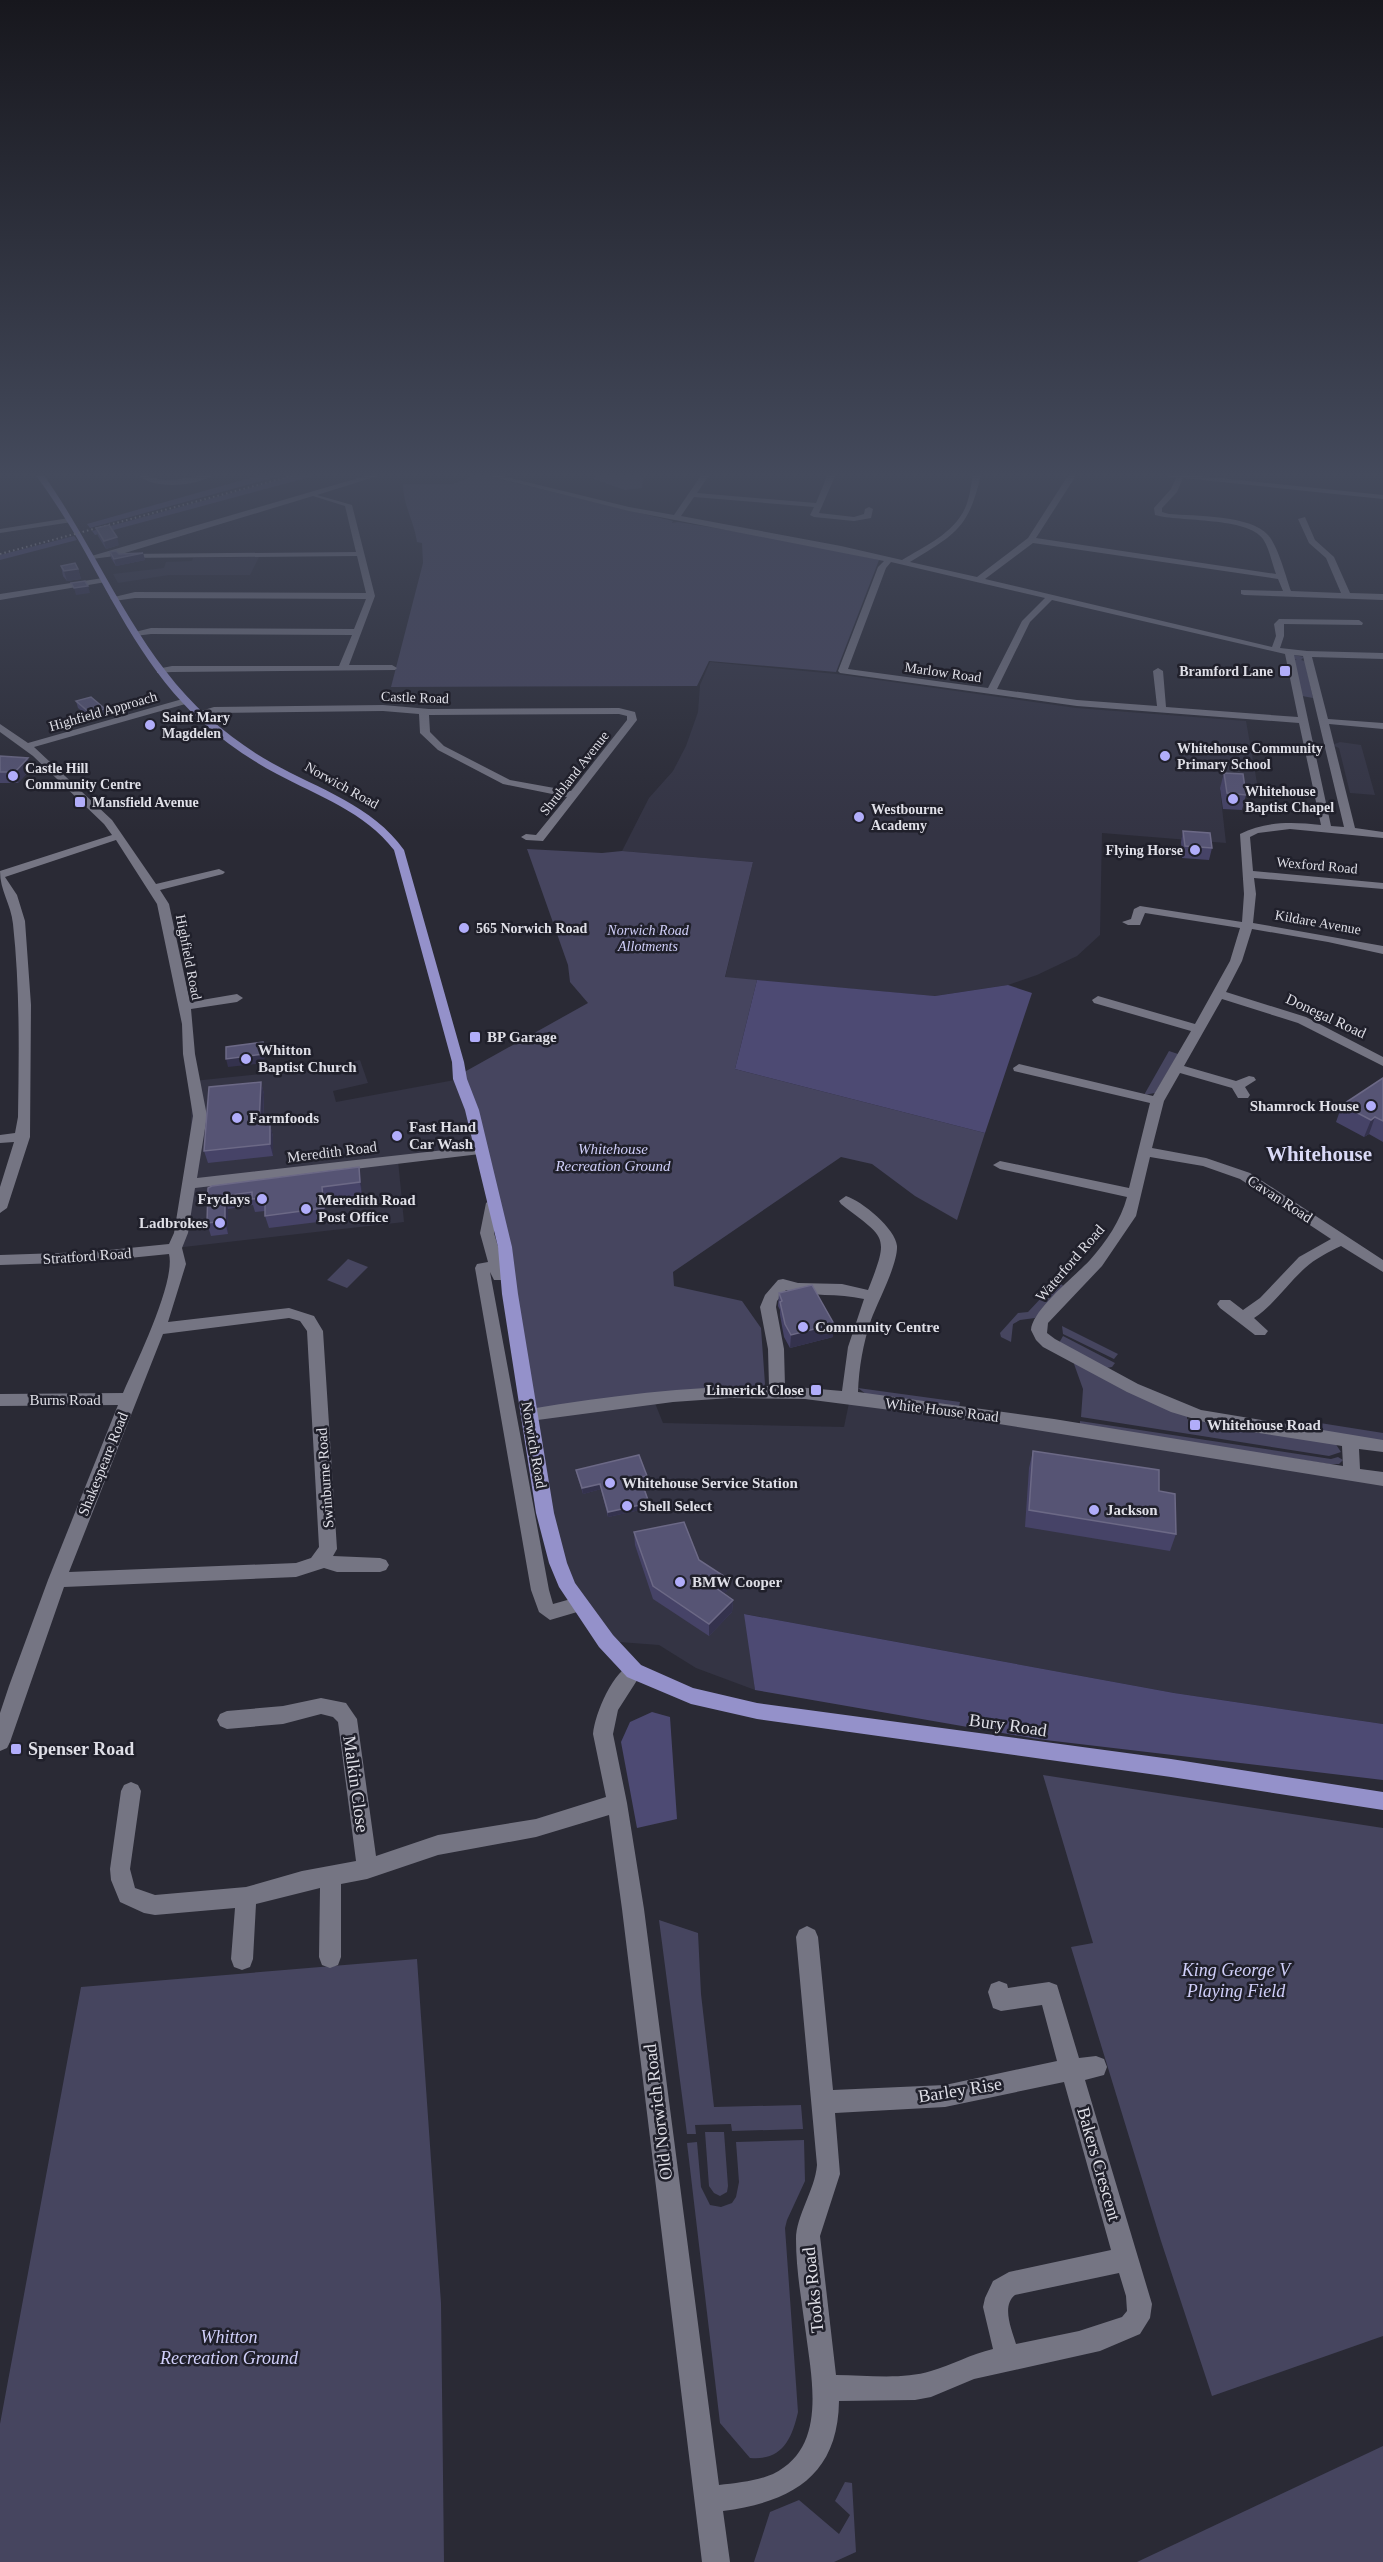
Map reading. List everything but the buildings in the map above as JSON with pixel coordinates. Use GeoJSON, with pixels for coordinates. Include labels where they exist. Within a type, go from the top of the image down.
{"type":"FeatureCollection","features":[{"type":"Feature","properties":{"kind":"main road","name":"Norwich Road"},"geometry":{"type":"LineString","coordinates":[[111,594],[160,671],[199,713],[264,763],[370,820],[396,845],[403,862],[458,1062],[460,1079],[472,1110],[505,1247],[501,1266],[510,1294],[545,1513],[554,1549],[562,1573],[578,1605],[606,1641],[634,1671]]}},
{"type":"Feature","properties":{"kind":"main road","name":"Bury Road"},"geometry":{"type":"LineString","coordinates":[[634,1671],[691,1696],[757,1711],[1171,1768],[1383,1801]]}},
{"type":"Feature","properties":{"kind":"street"},"geometry":{"type":"LineString","coordinates":[[0,597],[21,594]]}},
{"type":"Feature","properties":{"kind":"street","name":"Marlow Road"},"geometry":{"type":"LineString","coordinates":[[872,594],[843,671],[1077,703],[1304,720]]}},
{"type":"Feature","properties":{"kind":"street"},"geometry":{"type":"LineString","coordinates":[[1036,594],[1275,650],[1307,654],[1383,656]]}},
{"type":"Feature","properties":{"kind":"street"},"geometry":{"type":"LineString","coordinates":[[1299,594],[1383,597]]}},
{"type":"Feature","properties":{"kind":"street"},"geometry":{"type":"LineString","coordinates":[[114,598],[135,596],[371,596],[343,668]]}},
{"type":"Feature","properties":{"kind":"street"},"geometry":{"type":"LineString","coordinates":[[991,692],[1028,618],[1051,597]]}},
{"type":"Feature","properties":{"kind":"street"},"geometry":{"type":"LineString","coordinates":[[1275,650],[1280,638],[1278,624],[1282,621],[1352,622]]}},
{"type":"Feature","properties":{"kind":"street"},"geometry":{"type":"LineString","coordinates":[[135,633],[151,631],[357,632]]}},
{"type":"Feature","properties":{"kind":"street"},"geometry":{"type":"LineString","coordinates":[[1289,652],[1327,830]]}},
{"type":"Feature","properties":{"kind":"street"},"geometry":{"type":"LineString","coordinates":[[1307,654],[1351,832]]}},
{"type":"Feature","properties":{"kind":"street"},"geometry":{"type":"LineString","coordinates":[[160,671],[172,669],[392,668]]}},
{"type":"Feature","properties":{"kind":"street"},"geometry":{"type":"LineString","coordinates":[[1158,671],[1162,710]]}},
{"type":"Feature","properties":{"kind":"street","name":"Highfield Approach"},"geometry":{"type":"LineString","coordinates":[[27,746],[186,701]]}},
{"type":"Feature","properties":{"kind":"street"},"geometry":{"type":"LineString","coordinates":[[1300,701],[1318,702]]}},
{"type":"Feature","properties":{"kind":"street","name":"Castle Road"},"geometry":{"type":"LineString","coordinates":[[199,713],[214,710],[371,708],[424,712],[630,713]]}},
{"type":"Feature","properties":{"kind":"street"},"geometry":{"type":"LineString","coordinates":[[424,712],[424,733],[435,744],[447,751],[514,784],[574,795]]}},
{"type":"Feature","properties":{"kind":"street","name":"Shrubland Avenue"},"geometry":{"type":"LineString","coordinates":[[526,837],[539,839],[632,720],[633,715],[630,713]]}},
{"type":"Feature","properties":{"kind":"street"},"geometry":{"type":"LineString","coordinates":[[1323,721],[1383,726]]}},
{"type":"Feature","properties":{"kind":"street","name":"Highfield Road"},"geometry":{"type":"LineString","coordinates":[[0,727],[49,764],[118,836],[155,888],[163,904],[184,1007],[200,1116],[188,1184]]}},
{"type":"Feature","properties":{"kind":"street"},"geometry":{"type":"LineString","coordinates":[[1309,740],[1328,742]]}},
{"type":"Feature","properties":{"kind":"street","name":"Waterford Road"},"geometry":{"type":"LineString","coordinates":[[1350,1442],[1221,1421],[1189,1412],[1048,1342],[1039,1331],[1041,1320],[1109,1246],[1130,1216],[1157,1101],[1236,961],[1247,925],[1249,874],[1244,839],[1252,830],[1277,825],[1383,835]]}},
{"type":"Feature","properties":{"kind":"street"},"geometry":{"type":"LineString","coordinates":[[0,1208],[22,1137],[27,1085],[20,935],[16,906],[0,876],[118,836]]}},
{"type":"Feature","properties":{"kind":"street"},"geometry":{"type":"LineString","coordinates":[[155,888],[219,872]]}},
{"type":"Feature","properties":{"kind":"street","name":"Wexford Road"},"geometry":{"type":"LineString","coordinates":[[1249,874],[1383,886]]}},
{"type":"Feature","properties":{"kind":"street"},"geometry":{"type":"LineString","coordinates":[[1128,922],[1136,923],[1140,909],[1247,925]]}},
{"type":"Feature","properties":{"kind":"street","name":"Kildare Avenue"},"geometry":{"type":"LineString","coordinates":[[1247,925],[1328,938],[1383,950]]}},
{"type":"Feature","properties":{"kind":"street","name":"Donegal Road"},"geometry":{"type":"LineString","coordinates":[[1219,994],[1302,1020],[1383,1062]]}},
{"type":"Feature","properties":{"kind":"street"},"geometry":{"type":"LineString","coordinates":[[184,1007],[237,998]]}},
{"type":"Feature","properties":{"kind":"street"},"geometry":{"type":"LineString","coordinates":[[1098,1000],[1197,1029]]}},
{"type":"Feature","properties":{"kind":"street"},"geometry":{"type":"LineString","coordinates":[[1175,1067],[1243,1087]]}},
{"type":"Feature","properties":{"kind":"street"},"geometry":{"type":"LineString","coordinates":[[1019,1068],[1157,1101]]}},
{"type":"Feature","properties":{"kind":"street"},"geometry":{"type":"LineString","coordinates":[[0,1139],[22,1137]]}},
{"type":"Feature","properties":{"kind":"street","name":"Meredith Road"},"geometry":{"type":"LineString","coordinates":[[188,1184],[480,1150]]}},
{"type":"Feature","properties":{"kind":"street","name":"Cavan Road"},"geometry":{"type":"LineString","coordinates":[[1144,1151],[1206,1162],[1245,1176],[1383,1267]]}},
{"type":"Feature","properties":{"kind":"street"},"geometry":{"type":"LineString","coordinates":[[1000,1165],[1135,1194]]}},
{"type":"Feature","properties":{"kind":"street","name":"Shakespeare Road"},"geometry":{"type":"LineString","coordinates":[[0,1742],[20,1679],[57,1580],[158,1328],[179,1264],[175,1248],[181,1233],[188,1184]]}},
{"type":"Feature","properties":{"kind":"street"},"geometry":{"type":"LineString","coordinates":[[846,1201],[885,1233],[889,1240],[890,1254],[855,1344],[850,1398]]}},
{"type":"Feature","properties":{"kind":"street","name":"Norwich Road"},"geometry":{"type":"LineString","coordinates":[[493,1203],[487,1233],[501,1266],[482,1268],[540,1590],[545,1607],[550,1612],[578,1605]]}},
{"type":"Feature","properties":{"kind":"street"},"geometry":{"type":"LineString","coordinates":[[1242,1317],[1270,1299],[1294,1269],[1305,1260],[1342,1240]]}},
{"type":"Feature","properties":{"kind":"street","name":"Stratford Road"},"geometry":{"type":"LineString","coordinates":[[0,1260],[89,1257],[175,1248]]}},
{"type":"Feature","properties":{"kind":"street"},"geometry":{"type":"LineString","coordinates":[[777,1393],[776,1349],[768,1307],[775,1291],[783,1284],[798,1288],[842,1289],[872,1296]]}},
{"type":"Feature","properties":{"kind":"street"},"geometry":{"type":"LineString","coordinates":[[1225,1305],[1260,1331]]}},
{"type":"Feature","properties":{"kind":"street","name":"Swinburne Road"},"geometry":{"type":"LineString","coordinates":[[158,1328],[176,1328],[289,1313],[303,1316],[311,1322],[315,1331],[329,1541],[328,1549],[321,1559]]}},
{"type":"Feature","properties":{"kind":"street","name":"White House Road"},"geometry":{"type":"LineString","coordinates":[[530,1415],[588,1405],[699,1393],[777,1393],[850,1398],[1010,1419],[1383,1479]]}},
{"type":"Feature","properties":{"kind":"street","name":"Burns Road"},"geometry":{"type":"LineString","coordinates":[[0,1400],[129,1399]]}},
{"type":"Feature","properties":{"kind":"street"},"geometry":{"type":"LineString","coordinates":[[1352,1474],[1350,1442],[1383,1446]]}},
{"type":"Feature","properties":{"kind":"street"},"geometry":{"type":"LineString","coordinates":[[57,1580],[296,1570],[311,1566],[321,1559],[337,1565],[380,1565]]}},
{"type":"Feature","properties":{"kind":"street","name":"Old Norwich Road"},"geometry":{"type":"LineString","coordinates":[[634,1671],[609,1705],[603,1723],[639,1955],[716,2562]]}},
{"type":"Feature","properties":{"kind":"street","name":"Malkin Close"},"geometry":{"type":"LineString","coordinates":[[226,1720],[283,1715],[321,1706],[339,1709],[345,1713],[367,1869]]}},
{"type":"Feature","properties":{"kind":"street"},"geometry":{"type":"LineString","coordinates":[[131,1791],[120,1869],[121,1880],[127,1895],[144,1903],[155,1905],[246,1897],[302,1881],[367,1869],[419,1850],[536,1828],[617,1803]]}},
{"type":"Feature","properties":{"kind":"street"},"geometry":{"type":"LineString","coordinates":[[330,1958],[332,1876]]}},
{"type":"Feature","properties":{"kind":"street"},"geometry":{"type":"LineString","coordinates":[[242,1959],[246,1897]]}},
{"type":"Feature","properties":{"kind":"street","name":"Tooks Road"},"geometry":{"type":"LineString","coordinates":[[707,2500],[758,2491],[792,2477],[811,2453],[823,2428],[825,2388],[808,2236],[828,2180],[828,2147],[807,1937]]}},
{"type":"Feature","properties":{"kind":"street","name":"Bakers Crescent"},"geometry":{"type":"LineString","coordinates":[[825,2388],[915,2387],[931,2384],[974,2366],[1108,2337],[1131,2327],[1140,2312],[1138,2297],[1049,1993],[1001,2000],[999,1992]]}},
{"type":"Feature","properties":{"kind":"street","name":"Barley Rise"},"geometry":{"type":"LineString","coordinates":[[822,2102],[945,2096],[1096,2067]]}},
{"type":"Feature","properties":{"kind":"street"},"geometry":{"type":"LineString","coordinates":[[1008,2358],[996,2308],[996,2299],[1001,2288],[1009,2284],[1126,2259]]}},
{"type":"Feature","properties":{"kind":"shaded area","name":"Westbourne Academy"},"geometry":{"type":"Polygon","coordinates":[[[710,662],[836,674],[1076,708],[1246,721],[1259,794],[1220,790],[1226,843],[1102,833],[1100,935],[1077,956],[1037,975],[1008,985],[935,996],[725,978],[753,862],[622,851],[649,798],[673,771],[686,746],[698,712],[700,685],[710,662]]]}},
{"type":"Feature","properties":{"kind":"shaded area"},"geometry":{"type":"Polygon","coordinates":[[[1340,742],[1361,745],[1375,795],[1350,793],[1339,748],[1332,745],[1340,742]]]}},
{"type":"Feature","properties":{"kind":"shaded area"},"geometry":{"type":"Polygon","coordinates":[[[757,980],[935,996],[1008,985],[1032,993],[985,1133],[735,1069],[757,980]]]}},
{"type":"Feature","properties":{"kind":"shaded area"},"geometry":{"type":"Polygon","coordinates":[[[360,1060],[368,1083],[333,1091],[336,1102],[460,1079],[480,1150],[398,1160],[404,1222],[175,1248],[188,1184],[193,1081],[327,1067],[360,1060]]]}},
{"type":"Feature","properties":{"kind":"shaded area"},"geometry":{"type":"Polygon","coordinates":[[[653,1398],[663,1423],[844,1427],[850,1398],[1383,1479],[1383,1724],[1174,1693],[745,1614],[755,1690],[696,1668],[659,1645],[606,1641],[568,1588],[530,1415],[653,1398]]]}},
{"type":"Feature","properties":{"kind":"shaded area"},"geometry":{"type":"Polygon","coordinates":[[[744,1614],[1174,1693],[1383,1724],[1383,1780],[1037,1739],[755,1690],[744,1614]]]}},
{"type":"Feature","properties":{"kind":"shaded area"},"geometry":{"type":"Polygon","coordinates":[[[652,1712],[670,1717],[677,1819],[637,1828],[621,1742],[630,1722],[652,1712]]]}},
{"type":"Feature","properties":{"kind":"green space"},"geometry":{"type":"Polygon","coordinates":[[[415,594],[866,594],[836,672],[709,661],[697,686],[391,687],[415,594]]]}},
{"type":"Feature","properties":{"kind":"green space"},"geometry":{"type":"Polygon","coordinates":[[[1294,655],[1304,657],[1301,660],[1305,661],[1313,698],[1302,696],[1294,660],[1297,659],[1294,659],[1294,655]]]}},
{"type":"Feature","properties":{"kind":"green space","name":"Whitehouse Recreation Ground"},"geometry":{"type":"Polygon","coordinates":[[[527,849],[602,853],[622,851],[753,862],[725,977],[757,980],[735,1069],[985,1133],[957,1220],[915,1196],[872,1164],[841,1157],[673,1272],[674,1286],[742,1301],[761,1328],[765,1384],[762,1392],[530,1415],[510,1294],[459,1075],[588,1003],[570,982],[568,965],[527,849]]]}},
{"type":"Feature","properties":{"kind":"green space"},"geometry":{"type":"Polygon","coordinates":[[[1169,1051],[1178,1054],[1155,1093],[1144,1095],[1169,1051]]]}},
{"type":"Feature","properties":{"kind":"green space"},"geometry":{"type":"Polygon","coordinates":[[[348,1259],[368,1267],[347,1288],[327,1280],[348,1259]]]}},
{"type":"Feature","properties":{"kind":"green space"},"geometry":{"type":"Polygon","coordinates":[[[1057,1281],[1065,1287],[1035,1318],[1020,1320],[1013,1324],[1011,1342],[1001,1337],[1000,1333],[1018,1313],[1028,1312],[1057,1281]]]}},
{"type":"Feature","properties":{"kind":"green space"},"geometry":{"type":"Polygon","coordinates":[[[1062,1326],[1118,1354],[1114,1359],[1063,1334],[1062,1326]]]}},
{"type":"Feature","properties":{"kind":"green space"},"geometry":{"type":"Polygon","coordinates":[[[1063,1336],[1115,1363],[1112,1367],[1106,1368],[1059,1343],[1063,1336]]]}},
{"type":"Feature","properties":{"kind":"green space"},"geometry":{"type":"Polygon","coordinates":[[[1076,1361],[1187,1416],[1187,1419],[1201,1424],[1202,1421],[1335,1443],[1341,1452],[1329,1456],[1081,1417],[1083,1389],[1074,1364],[1076,1361]]]}},
{"type":"Feature","properties":{"kind":"green space"},"geometry":{"type":"Polygon","coordinates":[[[858,1388],[960,1402],[959,1407],[866,1394],[858,1388]]]}},
{"type":"Feature","properties":{"kind":"green space"},"geometry":{"type":"Polygon","coordinates":[[[1080,1421],[1331,1459],[1338,1457],[1343,1460],[1339,1464],[1329,1464],[1080,1426],[1080,1421]]]}},
{"type":"Feature","properties":{"kind":"green space"},"geometry":{"type":"Polygon","coordinates":[[[1320,1423],[1383,1433],[1383,1442],[1321,1432],[1320,1423]]]}},
{"type":"Feature","properties":{"kind":"green space","name":"King George V Playing Field"},"geometry":{"type":"Polygon","coordinates":[[[1043,1775],[1383,1828],[1383,2336],[1212,2396],[1161,2241],[1071,1947],[1093,1943],[1043,1775]]]}},
{"type":"Feature","properties":{"kind":"green space"},"geometry":{"type":"Polygon","coordinates":[[[659,1920],[698,1933],[701,1994],[714,2107],[801,2105],[803,2129],[732,2131],[731,2124],[695,2125],[696,2134],[687,2134],[659,1920]]]}},
{"type":"Feature","properties":{"kind":"green space","name":"Whitton Recreation Ground"},"geometry":{"type":"Polygon","coordinates":[[[417,1959],[441,2303],[444,2562],[0,2562],[0,2424],[81,1987],[417,1959]]]}},
{"type":"Feature","properties":{"kind":"green space"},"geometry":{"type":"Polygon","coordinates":[[[705,2132],[724,2132],[728,2186],[727,2192],[720,2196],[714,2193],[709,2186],[705,2132]]]}},
{"type":"Feature","properties":{"kind":"green space"},"geometry":{"type":"Polygon","coordinates":[[[804,2140],[805,2181],[785,2228],[798,2412],[789,2439],[778,2452],[761,2458],[750,2458],[720,2423],[687,2143],[697,2142],[701,2187],[710,2205],[721,2207],[732,2203],[736,2197],[739,2182],[736,2142],[804,2140]]]}},
{"type":"Feature","properties":{"kind":"green space"},"geometry":{"type":"Polygon","coordinates":[[[1383,2446],[1383,2562],[1137,2562],[1383,2446]]]}},
{"type":"Feature","properties":{"kind":"green space"},"geometry":{"type":"Polygon","coordinates":[[[845,2482],[852,2483],[856,2552],[834,2562],[754,2562],[770,2512],[799,2500],[839,2534],[850,2515],[835,2501],[845,2482]]]}},
{"type":"Feature","properties":{"kind":"place","name":"Bramford Lane"},"geometry":{"type":"Point","coordinates":[1285,671]}},
{"type":"Feature","properties":{"kind":"place","name":"Saint Mary Magdelen"},"geometry":{"type":"Point","coordinates":[150,725]}},
{"type":"Feature","properties":{"kind":"place","name":"Whitehouse Community Primary School"},"geometry":{"type":"Point","coordinates":[1165,756]}},
{"type":"Feature","properties":{"kind":"place","name":"Castle Hill Community Centre"},"geometry":{"type":"Point","coordinates":[13,776]}},
{"type":"Feature","properties":{"kind":"place","name":"Whitehouse Baptist Chapel"},"geometry":{"type":"Point","coordinates":[1233,799]}},
{"type":"Feature","properties":{"kind":"place","name":"Mansfield Avenue"},"geometry":{"type":"Point","coordinates":[80,802]}},
{"type":"Feature","properties":{"kind":"place","name":"Westbourne Academy"},"geometry":{"type":"Point","coordinates":[859,817]}},
{"type":"Feature","properties":{"kind":"place","name":"Flying Horse"},"geometry":{"type":"Point","coordinates":[1195,850]}},
{"type":"Feature","properties":{"kind":"place","name":"565 Norwich Road"},"geometry":{"type":"Point","coordinates":[464,928]}},
{"type":"Feature","properties":{"kind":"place","name":"BP Garage"},"geometry":{"type":"Point","coordinates":[475,1037]}},
{"type":"Feature","properties":{"kind":"place","name":"Whitton Baptist Church"},"geometry":{"type":"Point","coordinates":[246,1059]}},
{"type":"Feature","properties":{"kind":"place","name":"Shamrock House"},"geometry":{"type":"Point","coordinates":[1371,1106]}},
{"type":"Feature","properties":{"kind":"place","name":"Farmfoods"},"geometry":{"type":"Point","coordinates":[237,1118]}},
{"type":"Feature","properties":{"kind":"place","name":"Fast Hand Car Wash"},"geometry":{"type":"Point","coordinates":[397,1136]}},
{"type":"Feature","properties":{"kind":"place","name":"Frydays"},"geometry":{"type":"Point","coordinates":[262,1199]}},
{"type":"Feature","properties":{"kind":"place","name":"Meredith Road Post Office"},"geometry":{"type":"Point","coordinates":[306,1209]}},
{"type":"Feature","properties":{"kind":"place","name":"Ladbrokes"},"geometry":{"type":"Point","coordinates":[220,1223]}},
{"type":"Feature","properties":{"kind":"place","name":"Community Centre"},"geometry":{"type":"Point","coordinates":[803,1327]}},
{"type":"Feature","properties":{"kind":"place","name":"Limerick Close"},"geometry":{"type":"Point","coordinates":[816,1390]}},
{"type":"Feature","properties":{"kind":"place","name":"Whitehouse Road"},"geometry":{"type":"Point","coordinates":[1195,1425]}},
{"type":"Feature","properties":{"kind":"place","name":"Whitehouse Service Station"},"geometry":{"type":"Point","coordinates":[610,1483]}},
{"type":"Feature","properties":{"kind":"place","name":"Shell Select"},"geometry":{"type":"Point","coordinates":[627,1506]}},
{"type":"Feature","properties":{"kind":"place","name":"Jackson"},"geometry":{"type":"Point","coordinates":[1094,1510]}},
{"type":"Feature","properties":{"kind":"place","name":"BMW Cooper"},"geometry":{"type":"Point","coordinates":[680,1582]}},
{"type":"Feature","properties":{"kind":"place","name":"Spenser Road"},"geometry":{"type":"Point","coordinates":[16,1749]}},
{"type":"Feature","properties":{"kind":"district","name":"Whitehouse"},"geometry":{"type":"Point","coordinates":[1319,1154]}},
{"type":"Feature","properties":{"kind":"park label","name":"Norwich Road Allotments"},"geometry":{"type":"Point","coordinates":[648,938]}}]}
